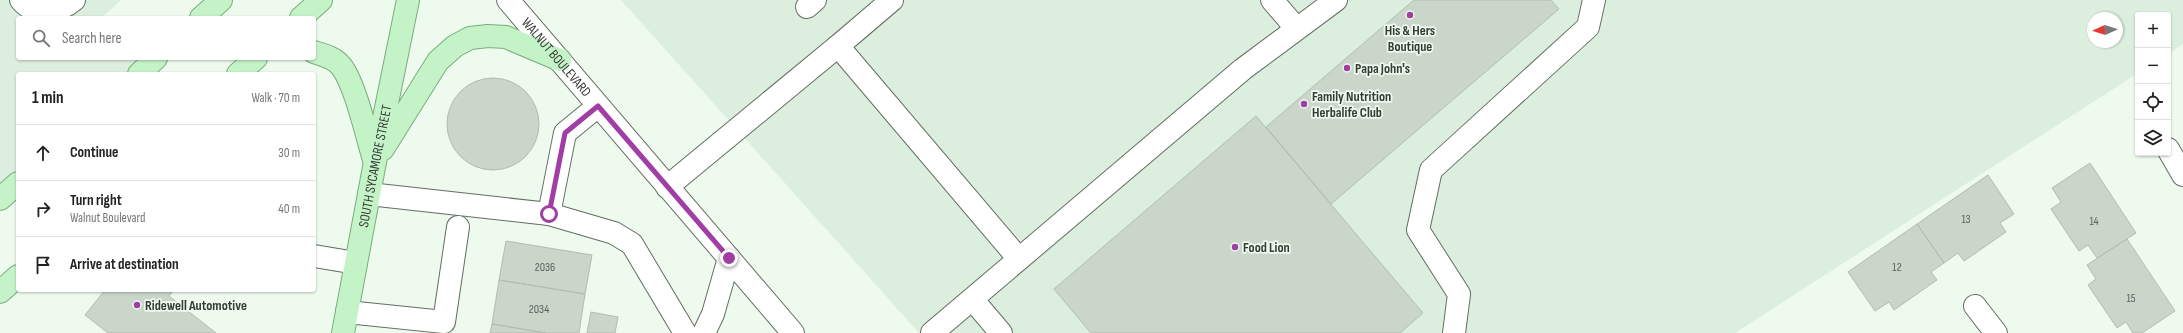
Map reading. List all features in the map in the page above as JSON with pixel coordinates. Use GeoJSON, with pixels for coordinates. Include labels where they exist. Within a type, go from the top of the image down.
{"type":"FeatureCollection","features":[{"type":"Feature","properties":{"kind":"main road"},"geometry":{"type":"LineString","coordinates":[[203,16],[221,0]]}},
{"type":"Feature","properties":{"kind":"main road"},"geometry":{"type":"LineString","coordinates":[[303,16],[322,0]]}},
{"type":"Feature","properties":{"kind":"main road","name":"SOUTH SYCAMORE STREET"},"geometry":{"type":"LineString","coordinates":[[343,333],[368,194],[408,0]]}},
{"type":"Feature","properties":{"kind":"main road"},"geometry":{"type":"LineString","coordinates":[[375,162],[438,61],[455,46],[470,38],[488,36],[506,37],[560,60]]}},
{"type":"Feature","properties":{"kind":"main road"},"geometry":{"type":"LineString","coordinates":[[316,53],[328,56],[341,65],[349,78],[375,162]]}},
{"type":"Feature","properties":{"kind":"main road"},"geometry":{"type":"LineString","coordinates":[[141,72],[154,60]]}},
{"type":"Feature","properties":{"kind":"main road"},"geometry":{"type":"LineString","coordinates":[[248,65],[265,60]]}},
{"type":"Feature","properties":{"kind":"main road"},"geometry":{"type":"LineString","coordinates":[[0,200],[16,185]]}},
{"type":"Feature","properties":{"kind":"main road"},"geometry":{"type":"LineString","coordinates":[[0,292],[16,278]]}},
{"type":"Feature","properties":{"kind":"street"},"geometry":{"type":"LineString","coordinates":[[20,0],[38,11],[44,11],[55,10],[74,0]]}},
{"type":"Feature","properties":{"kind":"street","name":"WALNUT BOULEVARD"},"geometry":{"type":"LineString","coordinates":[[508,0],[793,333]]}},
{"type":"Feature","properties":{"kind":"street"},"geometry":{"type":"LineString","coordinates":[[667,187],[892,0]]}},
{"type":"Feature","properties":{"kind":"street"},"geometry":{"type":"LineString","coordinates":[[1272,0],[1296,28]]}},
{"type":"Feature","properties":{"kind":"street"},"geometry":{"type":"LineString","coordinates":[[932,333],[1243,69],[1296,28],[1336,0]]}},
{"type":"Feature","properties":{"kind":"street"},"geometry":{"type":"LineString","coordinates":[[1454,333],[1458,294],[1418,230],[1431,170],[1588,27],[1594,0]]}},
{"type":"Feature","properties":{"kind":"street"},"geometry":{"type":"LineString","coordinates":[[838,46],[1019,259]]}},
{"type":"Feature","properties":{"kind":"street"},"geometry":{"type":"LineString","coordinates":[[549,214],[565,133],[598,106]]}},
{"type":"Feature","properties":{"kind":"street"},"geometry":{"type":"LineString","coordinates":[[2171,154],[2183,175]]}},
{"type":"Feature","properties":{"kind":"street"},"geometry":{"type":"LineString","coordinates":[[368,194],[549,214],[614,233],[632,244],[685,333]]}},
{"type":"Feature","properties":{"kind":"street"},"geometry":{"type":"LineString","coordinates":[[347,312],[443,327],[458,227]]}},
{"type":"Feature","properties":{"kind":"street"},"geometry":{"type":"LineString","coordinates":[[316,256],[356,263]]}},
{"type":"Feature","properties":{"kind":"street"},"geometry":{"type":"LineString","coordinates":[[704,333],[713,314],[729,258]]}},
{"type":"Feature","properties":{"kind":"street"},"geometry":{"type":"LineString","coordinates":[[972,300],[1001,333]]}},
{"type":"Feature","properties":{"kind":"street"},"geometry":{"type":"LineString","coordinates":[[1975,306],[1996,333]]}},
{"type":"Feature","properties":{"kind":"shaded area"},"geometry":{"type":"Polygon","coordinates":[[[0,0],[121,0],[103,16],[16,16],[16,60],[135,60],[143,70],[141,72],[16,72],[16,187],[0,201],[0,0]]]}},
{"type":"Feature","properties":{"kind":"shaded area"},"geometry":{"type":"Polygon","coordinates":[[[621,0],[2183,0],[2183,44],[2171,52],[2171,12],[2135,12],[2135,75],[1735,333],[919,333],[621,0]]]}},
{"type":"Feature","properties":{"kind":"building"},"geometry":{"type":"Polygon","coordinates":[[[1414,0],[1551,0],[1559,9],[1331,204],[1266,127],[1414,0]]]}},
{"type":"Feature","properties":{"kind":"building"},"geometry":{"type":"Polygon","coordinates":[[[493,78],[510,82],[525,92],[535,107],[539,124],[535,141],[525,156],[510,166],[493,170],[476,166],[461,156],[451,141],[447,124],[451,107],[461,92],[476,82],[493,78]]]}},
{"type":"Feature","properties":{"kind":"building","name":"Food Lion"},"geometry":{"type":"Polygon","coordinates":[[[1256,116],[1423,313],[1400,333],[1091,333],[1054,289],[1256,116]]]}},
{"type":"Feature","properties":{"kind":"building"},"geometry":{"type":"Polygon","coordinates":[[[2090,163],[2136,233],[2097,258],[2088,245],[2079,251],[2051,209],[2061,202],[2052,188],[2090,163]]]}},
{"type":"Feature","properties":{"kind":"building"},"geometry":{"type":"Polygon","coordinates":[[[1988,175],[2014,214],[2000,223],[2006,232],[1964,261],[1958,253],[1944,263],[1917,224],[1988,175]]]}},
{"type":"Feature","properties":{"kind":"building"},"geometry":{"type":"Polygon","coordinates":[[[1917,224],[1944,263],[1931,272],[1937,280],[1894,310],[1889,302],[1875,311],[1848,272],[1917,224]]]}},
{"type":"Feature","properties":{"kind":"building"},"geometry":{"type":"Polygon","coordinates":[[[2127,239],[2175,311],[2142,333],[2133,333],[2126,322],[2117,328],[2088,285],[2096,279],[2087,265],[2127,239]]]}},
{"type":"Feature","properties":{"kind":"building"},"geometry":{"type":"Polygon","coordinates":[[[506,241],[592,255],[585,294],[499,280],[506,241]]]}},
{"type":"Feature","properties":{"kind":"building"},"geometry":{"type":"Polygon","coordinates":[[[499,280],[585,294],[579,333],[546,333],[492,324],[499,280]]]}},
{"type":"Feature","properties":{"kind":"building","name":"Ridewell Automotive"},"geometry":{"type":"Polygon","coordinates":[[[103,292],[172,292],[169,296],[216,333],[108,333],[85,315],[103,292]]]}},
{"type":"Feature","properties":{"kind":"building"},"geometry":{"type":"Polygon","coordinates":[[[591,312],[618,317],[615,333],[587,333],[591,312]]]}},
{"type":"Feature","properties":{"kind":"building"},"geometry":{"type":"Polygon","coordinates":[[[492,324],[546,333],[490,333],[492,324]]]}},
{"type":"Feature","properties":{"kind":"place","name":"His & Hers Boutique"},"geometry":{"type":"Point","coordinates":[1410,15]}},
{"type":"Feature","properties":{"kind":"place","name":"Papa John's"},"geometry":{"type":"Point","coordinates":[1347,68]}},
{"type":"Feature","properties":{"kind":"place","name":"Family Nutrition Herbalife Club"},"geometry":{"type":"Point","coordinates":[1304,104]}},
{"type":"Feature","properties":{"kind":"place","name":"Food Lion"},"geometry":{"type":"Point","coordinates":[1235,247]}},
{"type":"Feature","properties":{"kind":"place","name":"Ridewell Automotive"},"geometry":{"type":"Point","coordinates":[137,305]}},
{"type":"Feature","properties":{"kind":"route"},"geometry":{"type":"LineString","coordinates":[[549,214],[565,133],[598,106],[729,258]]}}]}
